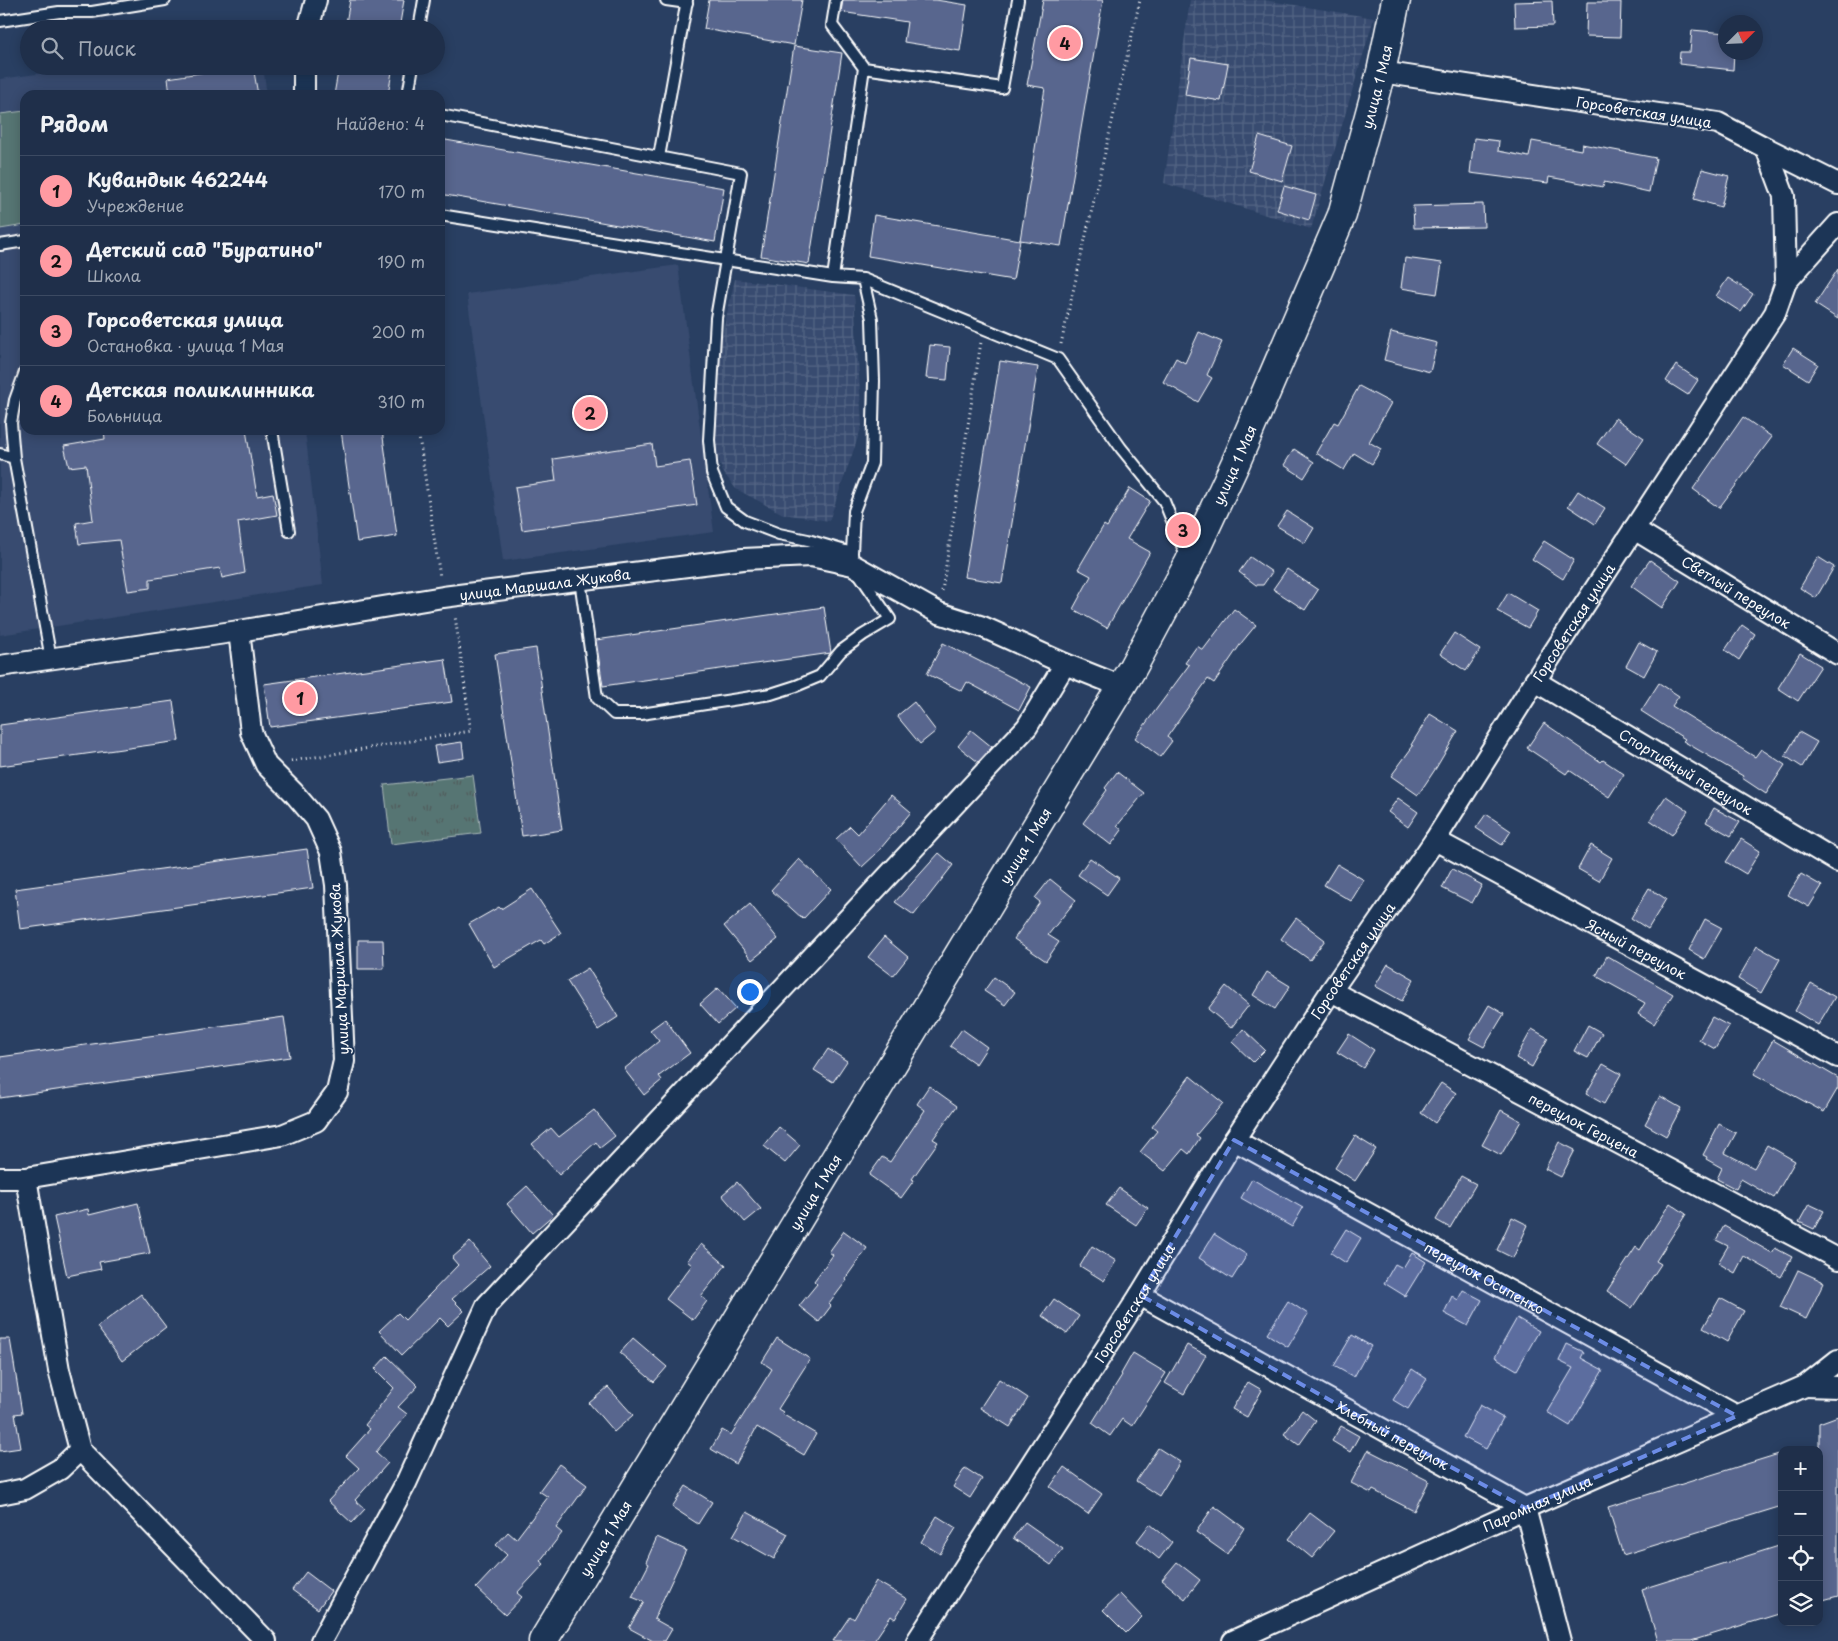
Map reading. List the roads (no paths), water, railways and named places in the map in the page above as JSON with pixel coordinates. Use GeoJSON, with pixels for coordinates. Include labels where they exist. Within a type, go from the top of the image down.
{"type":"FeatureCollection","features":[{"type":"Feature","properties":{"kind":"main road","name":"улица 1 Мая"},"geometry":{"type":"LineString","coordinates":[[543,1641],[1133,667],[1189,564],[1236,462],[1342,215],[1381,72],[1395,0]]}},
{"type":"Feature","properties":{"kind":"street"},"geometry":{"type":"LineString","coordinates":[[310,20],[316,0]]}},
{"type":"Feature","properties":{"kind":"street","name":"Горсоветская улица"},"geometry":{"type":"LineString","coordinates":[[917,1641],[1140,1295],[1234,1140],[1331,991],[1434,840],[1534,681],[1775,313],[1786,282],[1784,196],[1766,148],[1718,123],[1381,72]]}},
{"type":"Feature","properties":{"kind":"street"},"geometry":{"type":"LineString","coordinates":[[304,75],[304,90]]}},
{"type":"Feature","properties":{"kind":"street"},"geometry":{"type":"LineString","coordinates":[[1766,148],[1838,184]]}},
{"type":"Feature","properties":{"kind":"street","name":"Горсоветская улица"},"geometry":{"type":"LineString","coordinates":[[1786,282],[1838,224]]}},
{"type":"Feature","properties":{"kind":"street","name":"Светлый переулок"},"geometry":{"type":"LineString","coordinates":[[1634,529],[1838,654]]}},
{"type":"Feature","properties":{"kind":"street","name":"улица Маршала Жукова"},"geometry":{"type":"LineString","coordinates":[[0,666],[239,631],[447,597],[743,559],[812,556],[853,559],[939,614],[983,627],[1065,664],[1120,686]]}},
{"type":"Feature","properties":{"kind":"street","name":"улица Маршала Жукова"},"geometry":{"type":"LineString","coordinates":[[0,1178],[26,1178],[282,1135],[316,1121],[337,1092],[344,1061],[336,886],[331,852],[316,819],[266,765],[251,732],[239,631]]}},
{"type":"Feature","properties":{"kind":"street"},"geometry":{"type":"LineString","coordinates":[[321,1641],[406,1483],[488,1305],[1027,726],[1065,664]]}},
{"type":"Feature","properties":{"kind":"street","name":"Спортивный переулок"},"geometry":{"type":"LineString","coordinates":[[1534,681],[1838,862]]}},
{"type":"Feature","properties":{"kind":"street","name":"Ясный переулок"},"geometry":{"type":"LineString","coordinates":[[1434,840],[1838,1057]]}},
{"type":"Feature","properties":{"kind":"street","name":"переулок Герцена"},"geometry":{"type":"LineString","coordinates":[[1331,991],[1838,1259]]}},
{"type":"Feature","properties":{"kind":"street","name":"переулок Осипенко"},"geometry":{"type":"LineString","coordinates":[[1234,1140],[1737,1416]]}},
{"type":"Feature","properties":{"kind":"street"},"geometry":{"type":"LineString","coordinates":[[26,1178],[59,1370],[80,1450],[266,1641]]}},
{"type":"Feature","properties":{"kind":"street","name":"Хлебный переулок"},"geometry":{"type":"LineString","coordinates":[[1140,1295],[1525,1508]]}},
{"type":"Feature","properties":{"kind":"street","name":"Паромная улица"},"geometry":{"type":"LineString","coordinates":[[1233,1641],[1525,1508],[1805,1386],[1838,1360]]}},
{"type":"Feature","properties":{"kind":"street"},"geometry":{"type":"LineString","coordinates":[[1805,1386],[1838,1387]]}},
{"type":"Feature","properties":{"kind":"street"},"geometry":{"type":"LineString","coordinates":[[0,1494],[25,1489],[60,1469],[80,1450]]}},
{"type":"Feature","properties":{"kind":"street"},"geometry":{"type":"LineString","coordinates":[[1525,1508],[1560,1641]]}},
{"type":"Feature","properties":{"kind":"lane"},"geometry":{"type":"LineString","coordinates":[[0,21],[59,12],[92,12],[166,0]]}},
{"type":"Feature","properties":{"kind":"lane"},"geometry":{"type":"LineString","coordinates":[[421,20],[424,0]]}},
{"type":"Feature","properties":{"kind":"lane"},"geometry":{"type":"LineString","coordinates":[[659,157],[687,2],[666,0]]}},
{"type":"Feature","properties":{"kind":"lane"},"geometry":{"type":"LineString","coordinates":[[836,0],[832,26],[864,68],[1002,88],[1018,0]]}},
{"type":"Feature","properties":{"kind":"lane"},"geometry":{"type":"LineString","coordinates":[[833,277],[864,68]]}},
{"type":"Feature","properties":{"kind":"lane"},"geometry":{"type":"LineString","coordinates":[[409,90],[411,75]]}},
{"type":"Feature","properties":{"kind":"lane"},"geometry":{"type":"LineString","coordinates":[[445,116],[741,173],[716,318],[708,440],[712,473],[726,507],[745,521],[778,534],[808,540],[853,559]]}},
{"type":"Feature","properties":{"kind":"lane"},"geometry":{"type":"LineString","coordinates":[[445,216],[833,277],[863,279],[1058,359],[1121,448],[1164,501],[1189,564]]}},
{"type":"Feature","properties":{"kind":"lane"},"geometry":{"type":"LineString","coordinates":[[0,245],[20,242]]}},
{"type":"Feature","properties":{"kind":"lane"},"geometry":{"type":"LineString","coordinates":[[580,580],[597,698],[614,714],[641,714],[771,694],[796,686],[820,676],[841,651],[890,619],[853,559],[854,511],[872,463],[874,381],[872,319],[863,279]]}},
{"type":"Feature","properties":{"kind":"lane"},"geometry":{"type":"LineString","coordinates":[[20,388],[11,423],[14,458],[51,659]]}},
{"type":"Feature","properties":{"kind":"lane"},"geometry":{"type":"LineString","coordinates":[[273,435],[289,531]]}},
{"type":"Feature","properties":{"kind":"lane"},"geometry":{"type":"LineString","coordinates":[[0,454],[14,458]]}},
{"type":"Feature","properties":{"kind":"place","name":"Детская поликлинника"},"geometry":{"type":"Point","coordinates":[1065,43]}},
{"type":"Feature","properties":{"kind":"place","name":"Детский сад \"Буратино\""},"geometry":{"type":"Point","coordinates":[590,413]}},
{"type":"Feature","properties":{"kind":"place","name":"Горсоветская улица"},"geometry":{"type":"Point","coordinates":[1183,530]}},
{"type":"Feature","properties":{"kind":"place","name":"Кувандык 462244"},"geometry":{"type":"Point","coordinates":[300,698]}}]}
